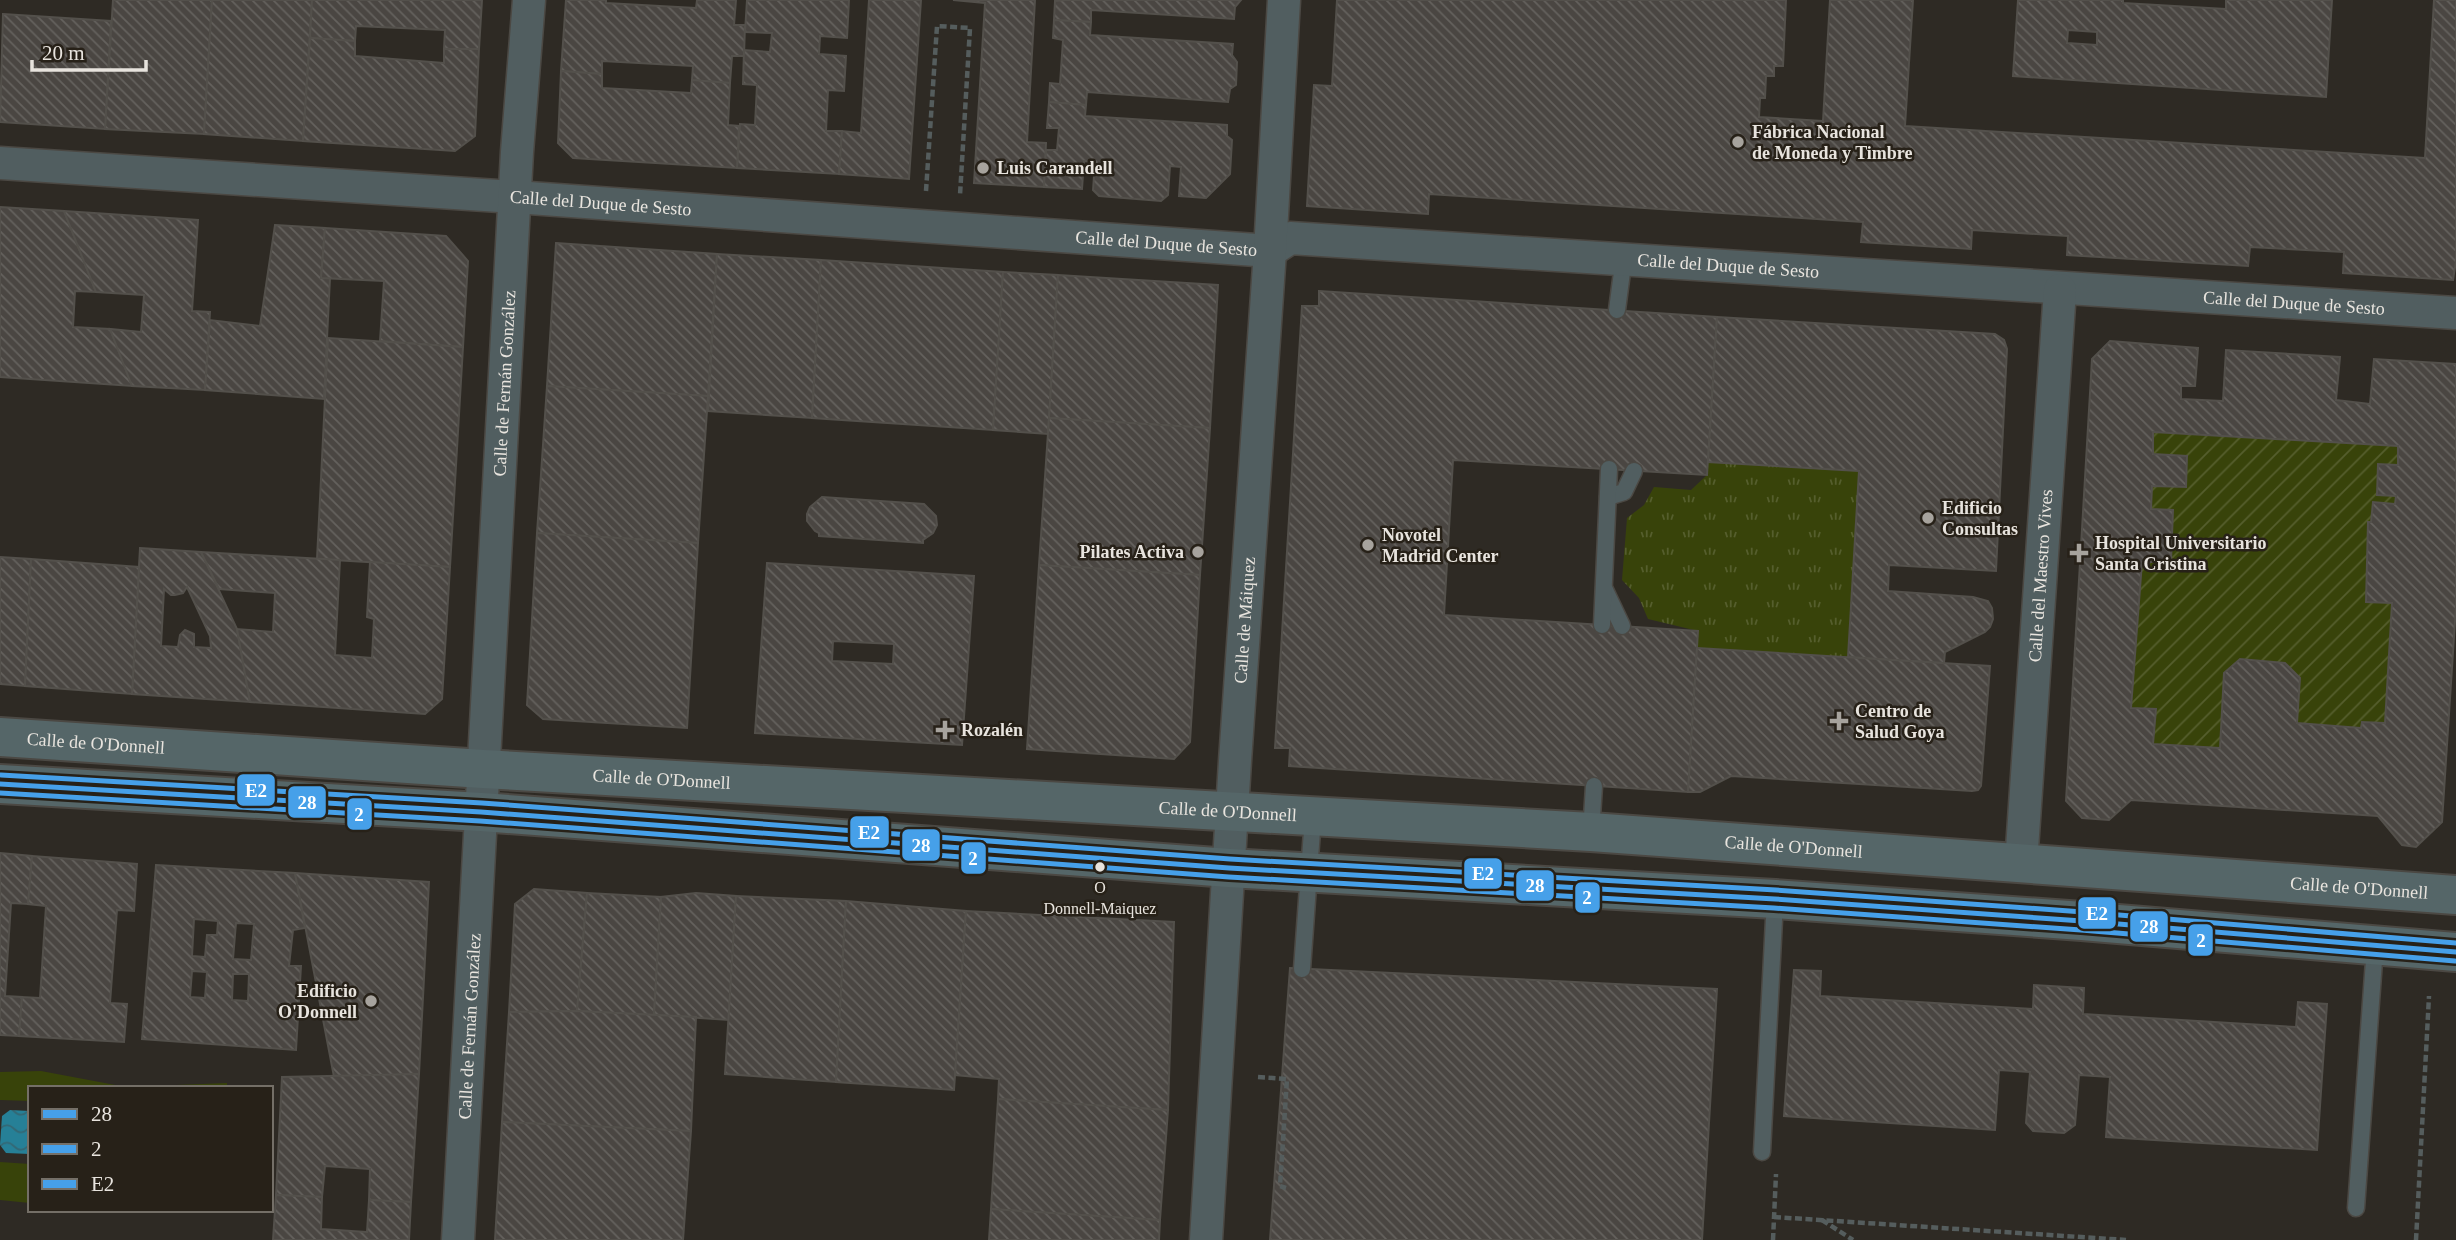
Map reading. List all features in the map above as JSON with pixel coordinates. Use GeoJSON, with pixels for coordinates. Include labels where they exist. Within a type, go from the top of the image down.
{"type":"FeatureCollection","features":[{"type":"Feature","properties":{"kind":"main road","name":"Calle de O'Donnell"},"geometry":{"type":"LineString","coordinates":[[0,737],[483,769],[1591,832],[2456,895]]}},
{"type":"Feature","properties":{"kind":"main road"},"geometry":{"type":"LineString","coordinates":[[0,785],[481,812],[1229,868],[1775,899],[2082,921],[2456,953]]}},
{"type":"Feature","properties":{"kind":"street","name":"Calle de Fernán González"},"geometry":{"type":"LineString","coordinates":[[458,1240],[515,197],[529,0]]}},
{"type":"Feature","properties":{"kind":"street","name":"Calle de Máiquez"},"geometry":{"type":"LineString","coordinates":[[1206,1240],[1284,0]]}},
{"type":"Feature","properties":{"kind":"street","name":"Calle del Duque de Sesto"},"geometry":{"type":"LineString","coordinates":[[0,163],[1270,251],[1290,238],[1624,257],[2060,290],[2456,313]]}},
{"type":"Feature","properties":{"kind":"street","name":"Calle del Maestro Vives"},"geometry":{"type":"LineString","coordinates":[[2021,864],[2060,290]]}},
{"type":"Feature","properties":{"kind":"lane"},"geometry":{"type":"LineString","coordinates":[[1617,310],[1624,257]]}},
{"type":"Feature","properties":{"kind":"lane"},"geometry":{"type":"LineString","coordinates":[[1602,625],[1609,469]]}},
{"type":"Feature","properties":{"kind":"lane"},"geometry":{"type":"LineString","coordinates":[[1608,497],[1624,492],[1634,471]]}},
{"type":"Feature","properties":{"kind":"lane"},"geometry":{"type":"LineString","coordinates":[[1603,587],[1622,626]]}},
{"type":"Feature","properties":{"kind":"lane"},"geometry":{"type":"LineString","coordinates":[[1591,832],[1594,786]]}},
{"type":"Feature","properties":{"kind":"lane"},"geometry":{"type":"LineString","coordinates":[[1302,969],[1313,817]]}},
{"type":"Feature","properties":{"kind":"lane"},"geometry":{"type":"LineString","coordinates":[[1762,1152],[1775,899]]}},
{"type":"Feature","properties":{"kind":"lane"},"geometry":{"type":"LineString","coordinates":[[2356,1208],[2375,947]]}},
{"type":"Feature","properties":{"kind":"path"},"geometry":{"type":"LineString","coordinates":[[924,227],[937,26],[970,28],[957,229]]}},
{"type":"Feature","properties":{"kind":"path"},"geometry":{"type":"LineString","coordinates":[[2416,1240],[2429,996]]}},
{"type":"Feature","properties":{"kind":"path"},"geometry":{"type":"LineString","coordinates":[[1258,1077],[1287,1079],[1280,1186],[1286,1188]]}},
{"type":"Feature","properties":{"kind":"path"},"geometry":{"type":"LineString","coordinates":[[1774,1217],[2126,1240]]}},
{"type":"Feature","properties":{"kind":"path"},"geometry":{"type":"LineString","coordinates":[[1822,1220],[1853,1240]]}},
{"type":"Feature","properties":{"kind":"green space"},"geometry":{"type":"Polygon","coordinates":[[[2153,432],[2398,446],[2398,465],[2378,464],[2377,495],[2396,496],[2395,504],[2374,502],[2371,522],[2368,522],[2366,602],[2392,603],[2385,723],[2363,722],[2361,728],[2297,723],[2299,678],[2285,663],[2240,659],[2224,673],[2220,748],[2153,744],[2156,710],[2131,708],[2142,562],[2171,562],[2173,510],[2151,509],[2152,486],[2186,487],[2187,456],[2153,454],[2153,432]]]}},
{"type":"Feature","properties":{"kind":"green space"},"geometry":{"type":"Polygon","coordinates":[[[1708,462],[1859,471],[1848,657],[1697,648],[1698,631],[1648,619],[1639,598],[1622,580],[1627,518],[1644,505],[1654,487],[1691,490],[1707,475],[1708,462]]]}},
{"type":"Feature","properties":{"kind":"green space"},"geometry":{"type":"Polygon","coordinates":[[[41,1071],[121,1086],[28,1086],[28,1101],[0,1100],[0,1072],[41,1071]]]}},
{"type":"Feature","properties":{"kind":"green space"},"geometry":{"type":"Polygon","coordinates":[[[227,1083],[227,1086],[151,1086],[227,1083]]]}},
{"type":"Feature","properties":{"kind":"green space"},"geometry":{"type":"Polygon","coordinates":[[[0,1162],[28,1164],[28,1203],[0,1200],[0,1162]]]}},
{"type":"Feature","properties":{"kind":"water"},"geometry":{"type":"Polygon","coordinates":[[[10,1110],[28,1111],[28,1154],[6,1153],[0,1145],[2,1116],[10,1110]]]}},
{"type":"Feature","properties":{"kind":"building"},"geometry":{"type":"Polygon","coordinates":[[[113,0],[212,0],[204,134],[105,129],[113,0]]]}},
{"type":"Feature","properties":{"kind":"building"},"geometry":{"type":"Polygon","coordinates":[[[212,0],[312,0],[303,141],[204,134],[212,0]]]}},
{"type":"Feature","properties":{"kind":"building"},"geometry":{"type":"Polygon","coordinates":[[[312,0],[482,0],[479,49],[444,49],[445,30],[356,26],[355,41],[310,38],[312,0]]]}},
{"type":"Feature","properties":{"kind":"building"},"geometry":{"type":"Polygon","coordinates":[[[566,0],[606,0],[606,3],[696,8],[697,0],[736,0],[734,25],[745,25],[744,56],[732,56],[730,83],[692,80],[693,66],[602,61],[602,74],[561,71],[566,0]]]}},
{"type":"Feature","properties":{"kind":"building"},"geometry":{"type":"Polygon","coordinates":[[[747,0],[849,0],[847,38],[820,36],[819,54],[846,56],[844,91],[828,90],[826,131],[842,131],[839,174],[737,168],[740,124],[755,125],[757,85],[743,84],[744,50],[770,52],[772,33],[745,32],[747,0]]]}},
{"type":"Feature","properties":{"kind":"building"},"geometry":{"type":"Polygon","coordinates":[[[869,0],[921,0],[909,179],[839,174],[842,131],[861,133],[869,0]]]}},
{"type":"Feature","properties":{"kind":"building"},"geometry":{"type":"Polygon","coordinates":[[[953,0],[1035,0],[1027,142],[1046,143],[1044,187],[974,183],[985,3],[953,0]]]}},
{"type":"Feature","properties":{"kind":"building"},"geometry":{"type":"Polygon","coordinates":[[[1241,0],[1235,7],[1234,19],[1091,10],[1091,22],[1054,20],[1055,1],[1241,0]]]}},
{"type":"Feature","properties":{"kind":"building","name":"Fábrica Nacional de Moneda y Timbre"},"geometry":{"type":"Polygon","coordinates":[[[1337,0],[1786,0],[1783,66],[1774,66],[1774,76],[1766,76],[1765,98],[1760,98],[1759,117],[1823,121],[1830,0],[1913,0],[1905,126],[2425,158],[2434,0],[2456,0],[2456,261],[2453,280],[2343,273],[2344,252],[2250,247],[2248,266],[2067,255],[2068,236],[1972,230],[1971,249],[1861,242],[1863,222],[1429,194],[1428,214],[1307,206],[1314,85],[1332,86],[1337,0]]]}},
{"type":"Feature","properties":{"kind":"building"},"geometry":{"type":"Polygon","coordinates":[[[2018,0],[2123,0],[2123,3],[2226,9],[2226,0],[2332,0],[2326,97],[2013,76],[2018,0]],[[2068,30],[2067,43],[2097,45],[2097,32],[2068,30]]]}},
{"type":"Feature","properties":{"kind":"building"},"geometry":{"type":"Polygon","coordinates":[[[3,14],[111,21],[105,129],[0,122],[3,14]]]}},
{"type":"Feature","properties":{"kind":"building"},"geometry":{"type":"Polygon","coordinates":[[[1054,20],[1091,22],[1090,35],[1233,44],[1232,55],[1237,62],[1236,85],[1230,89],[1228,102],[1087,92],[1086,105],[1049,102],[1050,83],[1060,84],[1063,40],[1053,38],[1054,20]]]}},
{"type":"Feature","properties":{"kind":"building"},"geometry":{"type":"Polygon","coordinates":[[[310,38],[355,41],[355,56],[444,63],[444,49],[479,49],[475,136],[455,151],[303,141],[310,38]]]}},
{"type":"Feature","properties":{"kind":"building"},"geometry":{"type":"Polygon","coordinates":[[[561,71],[602,74],[602,88],[691,93],[692,80],[730,83],[728,125],[739,126],[737,168],[573,158],[558,143],[561,71]]]}},
{"type":"Feature","properties":{"kind":"building"},"geometry":{"type":"Polygon","coordinates":[[[1049,102],[1086,105],[1085,116],[1227,125],[1227,136],[1232,140],[1230,174],[1206,198],[1179,196],[1181,167],[1170,166],[1168,195],[1161,201],[1099,196],[1093,190],[1095,162],[1084,161],[1082,189],[1044,187],[1046,150],[1057,150],[1059,128],[1047,128],[1049,102]]]}},
{"type":"Feature","properties":{"kind":"building"},"geometry":{"type":"Polygon","coordinates":[[[0,207],[64,211],[96,292],[75,291],[73,327],[110,329],[132,386],[0,377],[0,207]]]}},
{"type":"Feature","properties":{"kind":"building"},"geometry":{"type":"Polygon","coordinates":[[[64,211],[198,220],[192,311],[210,312],[205,390],[132,386],[110,329],[141,332],[144,295],[96,292],[64,211]]]}},
{"type":"Feature","properties":{"kind":"building"},"geometry":{"type":"Polygon","coordinates":[[[275,225],[325,228],[321,278],[330,278],[324,399],[205,390],[210,320],[260,326],[275,225]]]}},
{"type":"Feature","properties":{"kind":"building"},"geometry":{"type":"Polygon","coordinates":[[[325,228],[446,236],[468,261],[463,347],[380,341],[384,281],[321,278],[325,228]]]}},
{"type":"Feature","properties":{"kind":"building"},"geometry":{"type":"Polygon","coordinates":[[[556,243],[717,254],[708,396],[547,386],[556,243]]]}},
{"type":"Feature","properties":{"kind":"building"},"geometry":{"type":"Polygon","coordinates":[[[717,254],[821,260],[812,418],[708,411],[717,254]]]}},
{"type":"Feature","properties":{"kind":"building"},"geometry":{"type":"Polygon","coordinates":[[[821,260],[1003,272],[993,430],[812,418],[821,260]]]}},
{"type":"Feature","properties":{"kind":"building"},"geometry":{"type":"Polygon","coordinates":[[[1003,272],[1058,275],[1048,434],[993,430],[1003,272]]]}},
{"type":"Feature","properties":{"kind":"building"},"geometry":{"type":"Polygon","coordinates":[[[1058,275],[1218,285],[1210,428],[1049,418],[1058,275]]]}},
{"type":"Feature","properties":{"kind":"building","name":"Novotel Madrid Center"},"geometry":{"type":"Polygon","coordinates":[[[1319,291],[1717,317],[1707,475],[1453,460],[1444,615],[1698,631],[1688,792],[1289,766],[1290,748],[1275,748],[1302,306],[1319,306],[1319,291]]]}},
{"type":"Feature","properties":{"kind":"building","name":"Edificio Consultas"},"geometry":{"type":"Polygon","coordinates":[[[1717,317],[1995,334],[2004,340],[2007,349],[1996,571],[1889,565],[1888,591],[1973,597],[1988,601],[1992,608],[1993,619],[1990,627],[1945,652],[1944,663],[1848,657],[1859,471],[1708,462],[1717,317]]]}},
{"type":"Feature","properties":{"kind":"building"},"geometry":{"type":"Polygon","coordinates":[[[328,338],[463,347],[450,567],[317,559],[328,338]]]}},
{"type":"Feature","properties":{"kind":"building","name":"Hospital Universitario Santa Cristina"},"geometry":{"type":"Polygon","coordinates":[[[2110,341],[2198,348],[2195,386],[2181,386],[2181,399],[2223,401],[2226,350],[2340,357],[2336,400],[2370,404],[2374,359],[2456,364],[2456,606],[2442,822],[2416,847],[2402,845],[2378,816],[2131,800],[2109,820],[2082,818],[2066,801],[2092,359],[2110,341]],[[2153,432],[2153,454],[2187,456],[2186,487],[2152,486],[2151,509],[2173,510],[2171,562],[2142,562],[2131,708],[2156,709],[2153,744],[2220,748],[2224,673],[2240,659],[2285,663],[2300,678],[2297,723],[2361,728],[2362,722],[2385,723],[2392,603],[2366,602],[2368,522],[2371,522],[2373,502],[2395,504],[2396,496],[2377,495],[2378,464],[2398,465],[2398,446],[2153,432]]]}},
{"type":"Feature","properties":{"kind":"building"},"geometry":{"type":"Polygon","coordinates":[[[547,386],[708,396],[698,543],[537,533],[547,386]]]}},
{"type":"Feature","properties":{"kind":"building"},"geometry":{"type":"Polygon","coordinates":[[[1049,418],[1210,428],[1200,575],[1039,565],[1049,418]]]}},
{"type":"Feature","properties":{"kind":"building"},"geometry":{"type":"Polygon","coordinates":[[[822,497],[924,504],[936,516],[937,525],[923,543],[819,536],[807,521],[807,514],[810,507],[822,497]]]}},
{"type":"Feature","properties":{"kind":"building"},"geometry":{"type":"Polygon","coordinates":[[[537,533],[698,543],[687,728],[543,719],[527,705],[537,533]]]}},
{"type":"Feature","properties":{"kind":"building"},"geometry":{"type":"Polygon","coordinates":[[[140,548],[201,552],[237,629],[250,702],[132,694],[140,548]],[[187,587],[183,593],[175,595],[164,589],[161,646],[178,647],[180,635],[185,630],[194,634],[194,647],[211,648],[210,636],[187,587]]]}},
{"type":"Feature","properties":{"kind":"building"},"geometry":{"type":"Polygon","coordinates":[[[201,552],[340,560],[335,655],[372,658],[374,619],[367,617],[370,562],[450,567],[442,699],[425,714],[250,702],[237,629],[273,632],[275,593],[219,589],[201,552]]]}},
{"type":"Feature","properties":{"kind":"building"},"geometry":{"type":"Polygon","coordinates":[[[0,557],[31,559],[25,686],[0,684],[0,557]]]}},
{"type":"Feature","properties":{"kind":"building"},"geometry":{"type":"Polygon","coordinates":[[[31,559],[139,567],[132,694],[25,686],[31,559]]]}},
{"type":"Feature","properties":{"kind":"building"},"geometry":{"type":"Polygon","coordinates":[[[767,563],[974,576],[962,745],[755,733],[767,563]],[[833,641],[832,661],[893,664],[894,644],[833,641]]]}},
{"type":"Feature","properties":{"kind":"building"},"geometry":{"type":"Polygon","coordinates":[[[1039,565],[1200,575],[1190,742],[1174,759],[1027,749],[1039,565]]]}},
{"type":"Feature","properties":{"kind":"building","name":"Centro de Salud Goya"},"geometry":{"type":"Polygon","coordinates":[[[1697,648],[1990,666],[1981,786],[1972,791],[1731,776],[1700,792],[1688,792],[1697,648]]]}},
{"type":"Feature","properties":{"kind":"building"},"geometry":{"type":"Polygon","coordinates":[[[0,853],[32,856],[28,904],[11,903],[5,996],[22,997],[19,1036],[0,1035],[0,853]]]}},
{"type":"Feature","properties":{"kind":"building"},"geometry":{"type":"Polygon","coordinates":[[[32,856],[137,864],[134,911],[117,910],[110,1003],[127,1004],[124,1042],[19,1036],[22,997],[40,998],[46,906],[28,904],[32,856]]]}},
{"type":"Feature","properties":{"kind":"building"},"geometry":{"type":"Polygon","coordinates":[[[156,865],[295,873],[305,928],[293,930],[289,966],[301,966],[296,1050],[142,1039],[156,865]],[[194,919],[192,956],[205,957],[207,935],[217,935],[218,921],[194,919]],[[236,923],[233,959],[251,960],[254,924],[236,923]],[[192,971],[190,997],[205,998],[207,972],[192,971]],[[233,974],[232,1000],[248,1001],[249,974],[233,974]]]}},
{"type":"Feature","properties":{"kind":"building","name":"Edificio O'Donnell"},"geometry":{"type":"Polygon","coordinates":[[[295,873],[429,882],[419,1074],[334,1077],[295,873]]]}},
{"type":"Feature","properties":{"kind":"building"},"geometry":{"type":"Polygon","coordinates":[[[534,889],[587,893],[577,1011],[509,1012],[515,904],[534,889]]]}},
{"type":"Feature","properties":{"kind":"building"},"geometry":{"type":"Polygon","coordinates":[[[587,893],[661,897],[654,1015],[577,1011],[587,893]]]}},
{"type":"Feature","properties":{"kind":"building"},"geometry":{"type":"Polygon","coordinates":[[[696,893],[736,896],[729,1020],[654,1015],[661,897],[696,893]]]}},
{"type":"Feature","properties":{"kind":"building"},"geometry":{"type":"Polygon","coordinates":[[[736,896],[846,901],[836,1082],[725,1074],[736,896]]]}},
{"type":"Feature","properties":{"kind":"building"},"geometry":{"type":"Polygon","coordinates":[[[846,901],[966,911],[954,1090],[836,1082],[846,901]]]}},
{"type":"Feature","properties":{"kind":"building"},"geometry":{"type":"Polygon","coordinates":[[[966,911],[1174,922],[1168,1110],[998,1099],[999,1079],[955,1075],[966,911]]]}},
{"type":"Feature","properties":{"kind":"building"},"geometry":{"type":"Polygon","coordinates":[[[1290,968],[1717,989],[1702,1240],[1270,1240],[1290,968]]]}},
{"type":"Feature","properties":{"kind":"building"},"geometry":{"type":"Polygon","coordinates":[[[1794,970],[1821,971],[1820,996],[2033,1009],[2034,985],[2084,988],[2083,1014],[2296,1027],[2298,1002],[2327,1004],[2317,1150],[2106,1137],[2110,1077],[2079,1075],[2075,1125],[2064,1133],[2033,1131],[2026,1123],[2030,1072],[1999,1070],[1995,1130],[1784,1116],[1794,970]]]}},
{"type":"Feature","properties":{"kind":"building"},"geometry":{"type":"Polygon","coordinates":[[[577,1011],[696,1017],[691,1131],[502,1122],[509,1012],[577,1011]]]}},
{"type":"Feature","properties":{"kind":"building"},"geometry":{"type":"Polygon","coordinates":[[[419,1074],[411,1202],[369,1200],[370,1169],[325,1166],[322,1197],[276,1195],[282,1077],[419,1074]]]}},
{"type":"Feature","properties":{"kind":"building"},"geometry":{"type":"Polygon","coordinates":[[[998,1099],[1168,1110],[1160,1220],[991,1209],[998,1099]]]}},
{"type":"Feature","properties":{"kind":"building"},"geometry":{"type":"Polygon","coordinates":[[[502,1122],[691,1131],[683,1240],[495,1240],[502,1122]]]}},
{"type":"Feature","properties":{"kind":"building"},"geometry":{"type":"Polygon","coordinates":[[[276,1195],[322,1197],[321,1229],[367,1232],[369,1200],[411,1202],[409,1240],[273,1240],[276,1195]]]}},
{"type":"Feature","properties":{"kind":"building"},"geometry":{"type":"Polygon","coordinates":[[[991,1209],[1160,1220],[1159,1240],[989,1240],[991,1209]]]}},
{"type":"Feature","properties":{"kind":"transit line","name":"E2"},"geometry":{"type":"LineString","coordinates":[[1,775],[482,803],[1230,859],[1776,890],[2456,943]]}},
{"type":"Feature","properties":{"kind":"transit line","name":"28"},"geometry":{"type":"LineString","coordinates":[[0,784],[481,812],[1229,868],[1775,899],[2456,952]]}},
{"type":"Feature","properties":{"kind":"transit line","name":"2"},"geometry":{"type":"LineString","coordinates":[[0,793],[480,821],[1229,877],[1774,908],[2455,961]]}},
{"type":"Feature","properties":{"kind":"place","name":"Fábrica Nacional de Moneda y Timbre"},"geometry":{"type":"Point","coordinates":[1738,142]}},
{"type":"Feature","properties":{"kind":"place","name":"Luis Carandell"},"geometry":{"type":"Point","coordinates":[983,168]}},
{"type":"Feature","properties":{"kind":"place","name":"Edificio Consultas"},"geometry":{"type":"Point","coordinates":[1928,518]}},
{"type":"Feature","properties":{"kind":"place","name":"Novotel Madrid Center"},"geometry":{"type":"Point","coordinates":[1368,545]}},
{"type":"Feature","properties":{"kind":"place","name":"Pilates Activa"},"geometry":{"type":"Point","coordinates":[1198,552]}},
{"type":"Feature","properties":{"kind":"place","name":"Hospital Universitario Santa Cristina"},"geometry":{"type":"Point","coordinates":[2079,553]}},
{"type":"Feature","properties":{"kind":"place","name":"Centro de Salud Goya"},"geometry":{"type":"Point","coordinates":[1839,721]}},
{"type":"Feature","properties":{"kind":"place","name":"Rozalén"},"geometry":{"type":"Point","coordinates":[945,730]}},
{"type":"Feature","properties":{"kind":"place","name":"O Donnell-Maiquez"},"geometry":{"type":"Point","coordinates":[1100,867]}},
{"type":"Feature","properties":{"kind":"place","name":"Edificio O'Donnell"},"geometry":{"type":"Point","coordinates":[371,1001]}}]}
